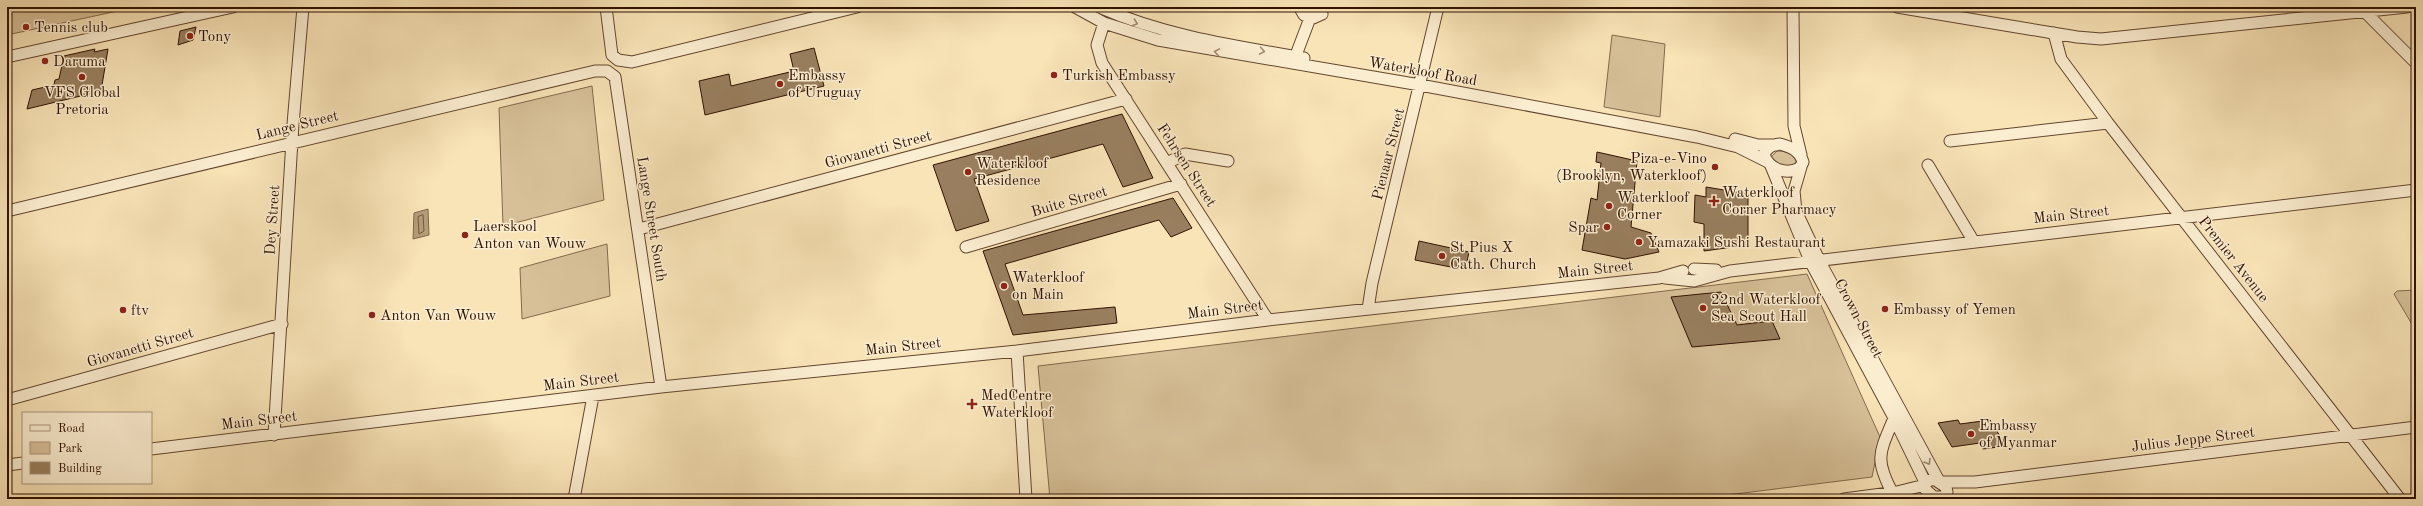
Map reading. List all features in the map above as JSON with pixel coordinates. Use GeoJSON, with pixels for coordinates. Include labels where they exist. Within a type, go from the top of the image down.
{"type":"FeatureCollection","features":[{"type":"Feature","properties":{"kind":"street"},"geometry":{"type":"LineString","coordinates":[[7,57],[233,7]]}},
{"type":"Feature","properties":{"kind":"street","name":"Dey Street"},"geometry":{"type":"LineString","coordinates":[[274,435],[282,324],[292,141],[304,7]]}},
{"type":"Feature","properties":{"kind":"street"},"geometry":{"type":"LineString","coordinates":[[606,7],[612,55],[618,60],[632,62],[659,57],[857,7]]}},
{"type":"Feature","properties":{"kind":"street","name":"Waterkloof Road"},"geometry":{"type":"LineString","coordinates":[[1075,7],[1104,23],[1158,40],[1295,60],[1716,134],[1754,144],[1778,144]]}},
{"type":"Feature","properties":{"kind":"street","name":"Waterkloof Road"},"geometry":{"type":"LineString","coordinates":[[1100,7],[1151,28],[1243,52]]}},
{"type":"Feature","properties":{"kind":"street"},"geometry":{"type":"LineString","coordinates":[[1303,7],[1302,13],[1310,18],[1317,17],[1322,14],[1320,7]]}},
{"type":"Feature","properties":{"kind":"street","name":"Pienaar Street"},"geometry":{"type":"LineString","coordinates":[[1368,309],[1372,283],[1438,7]]}},
{"type":"Feature","properties":{"kind":"street"},"geometry":{"type":"LineString","coordinates":[[1793,7],[1794,126],[1803,162],[1801,167],[1788,172],[1769,164],[1764,156],[1765,151],[1790,136],[1794,126]]}},
{"type":"Feature","properties":{"kind":"street"},"geometry":{"type":"LineString","coordinates":[[1897,7],[2054,33],[2101,39],[2407,7]]}},
{"type":"Feature","properties":{"kind":"street"},"geometry":{"type":"LineString","coordinates":[[2364,11],[2416,63]]}},
{"type":"Feature","properties":{"kind":"street"},"geometry":{"type":"LineString","coordinates":[[1295,60],[1310,18]]}},
{"type":"Feature","properties":{"kind":"street","name":"Fehrsen Street"},"geometry":{"type":"LineString","coordinates":[[1104,23],[1098,41],[1100,58],[1268,320]]}},
{"type":"Feature","properties":{"kind":"street","name":"Premier Avenue"},"geometry":{"type":"LineString","coordinates":[[2054,33],[2062,59],[2108,123],[2400,499]]}},
{"type":"Feature","properties":{"kind":"street","name":"Lange Street"},"geometry":{"type":"LineString","coordinates":[[7,211],[292,141],[595,71]]}},
{"type":"Feature","properties":{"kind":"street","name":"Lange Street South"},"geometry":{"type":"LineString","coordinates":[[595,71],[607,71],[615,77],[639,229],[661,387]]}},
{"type":"Feature","properties":{"kind":"street","name":"Giovanetti Street"},"geometry":{"type":"LineString","coordinates":[[639,229],[1126,99]]}},
{"type":"Feature","properties":{"kind":"street","name":"Waterkloof Road"},"geometry":{"type":"LineString","coordinates":[[1556,107],[1724,143],[1747,151],[1769,164]]}},
{"type":"Feature","properties":{"kind":"street"},"geometry":{"type":"LineString","coordinates":[[1950,141],[2108,123]]}},
{"type":"Feature","properties":{"kind":"street"},"geometry":{"type":"LineString","coordinates":[[1778,144],[1792,148],[1801,155]]}},
{"type":"Feature","properties":{"kind":"street"},"geometry":{"type":"LineString","coordinates":[[1167,163],[1185,154],[1228,161]]}},
{"type":"Feature","properties":{"kind":"street","name":"Crown Street"},"geometry":{"type":"LineString","coordinates":[[1769,164],[1815,262],[1912,444],[1929,491]]}},
{"type":"Feature","properties":{"kind":"street"},"geometry":{"type":"LineString","coordinates":[[1928,165],[1974,242]]}},
{"type":"Feature","properties":{"kind":"street","name":"Crown Street"},"geometry":{"type":"LineString","coordinates":[[1801,167],[1794,191],[1794,199],[1796,211],[1815,262]]}},
{"type":"Feature","properties":{"kind":"street","name":"Buite Street"},"geometry":{"type":"LineString","coordinates":[[966,247],[1181,184]]}},
{"type":"Feature","properties":{"kind":"street","name":"Main Street"},"geometry":{"type":"LineString","coordinates":[[152,449],[661,387],[1017,351],[1368,309],[1685,275],[1694,281],[1696,274],[1815,262],[2416,190]]}},
{"type":"Feature","properties":{"kind":"street","name":"Giovanetti Street"},"geometry":{"type":"LineString","coordinates":[[7,400],[282,324]]}},
{"type":"Feature","properties":{"kind":"street"},"geometry":{"type":"LineString","coordinates":[[1017,351],[1026,499]]}},
{"type":"Feature","properties":{"kind":"street"},"geometry":{"type":"LineString","coordinates":[[574,499],[593,396]]}},
{"type":"Feature","properties":{"kind":"street"},"geometry":{"type":"LineString","coordinates":[[1895,492],[1881,471],[1878,459],[1899,418]]}},
{"type":"Feature","properties":{"kind":"street","name":"Julius Jeppe Street"},"geometry":{"type":"LineString","coordinates":[[1944,490],[1975,482],[2416,427]]}},
{"type":"Feature","properties":{"kind":"street","name":"Crown Street"},"geometry":{"type":"LineString","coordinates":[[1912,444],[1944,490]]}},
{"type":"Feature","properties":{"kind":"street"},"geometry":{"type":"LineString","coordinates":[[7,465],[22,463]]}},
{"type":"Feature","properties":{"kind":"street"},"geometry":{"type":"LineString","coordinates":[[1844,499],[1895,492],[1929,491],[1940,498],[1944,490],[1931,479],[1929,491]]}},
{"type":"Feature","properties":{"kind":"green space","name":"Tennis club"},"geometry":{"type":"Polygon","coordinates":[[[10,7],[136,7],[7,35],[7,19],[10,7]]]}},
{"type":"Feature","properties":{"kind":"green space"},"geometry":{"type":"Polygon","coordinates":[[[1612,35],[1665,44],[1660,117],[1604,107],[1612,35]]]}},
{"type":"Feature","properties":{"kind":"green space"},"geometry":{"type":"Polygon","coordinates":[[[592,86],[604,200],[503,226],[499,108],[592,86]]]}},
{"type":"Feature","properties":{"kind":"green space"},"geometry":{"type":"Polygon","coordinates":[[[1777,151],[1791,154],[1796,161],[1794,166],[1780,167],[1771,157],[1777,151]]]}},
{"type":"Feature","properties":{"kind":"green space"},"geometry":{"type":"Polygon","coordinates":[[[607,244],[610,296],[522,319],[520,268],[607,244]]]}},
{"type":"Feature","properties":{"kind":"green space"},"geometry":{"type":"Polygon","coordinates":[[[1807,274],[1880,437],[1872,477],[1695,499],[1050,499],[1038,366],[1807,274]]]}},
{"type":"Feature","properties":{"kind":"green space"},"geometry":{"type":"Polygon","coordinates":[[[2416,290],[2416,331],[2394,294],[2397,291],[2416,290]]]}},
{"type":"Feature","properties":{"kind":"water"},"geometry":{"type":"Polygon","coordinates":[[[428,209],[429,235],[413,239],[414,213],[428,209]]]}},
{"type":"Feature","properties":{"kind":"building","name":"Tony"},"geometry":{"type":"Polygon","coordinates":[[[196,27],[193,40],[178,45],[180,31],[196,27]]]}},
{"type":"Feature","properties":{"kind":"building"},"geometry":{"type":"Polygon","coordinates":[[[814,48],[824,86],[705,115],[699,81],[729,74],[731,86],[794,71],[790,54],[814,48]]]}},
{"type":"Feature","properties":{"kind":"building","name":"VFS Global Pretoria"},"geometry":{"type":"Polygon","coordinates":[[[95,49],[94,52],[108,49],[101,91],[27,109],[32,90],[54,85],[55,80],[59,79],[64,56],[95,49]]]}},
{"type":"Feature","properties":{"kind":"building","name":"Waterkloof Residence"},"geometry":{"type":"Polygon","coordinates":[[[1122,114],[1153,178],[1123,187],[1103,144],[974,179],[989,221],[956,231],[933,165],[1122,114]]]}},
{"type":"Feature","properties":{"kind":"building","name":"Waterkloof Corner"},"geometry":{"type":"Polygon","coordinates":[[[1597,152],[1637,161],[1631,227],[1651,233],[1659,252],[1625,259],[1582,250],[1591,198],[1597,200],[1601,163],[1596,162],[1597,152]]]}},
{"type":"Feature","properties":{"kind":"building","name":"Waterkloof Corner"},"geometry":{"type":"Polygon","coordinates":[[[1706,187],[1748,194],[1748,245],[1704,251],[1704,224],[1694,222],[1695,195],[1706,197],[1706,187]]]}},
{"type":"Feature","properties":{"kind":"building","name":"Waterkloof on Main"},"geometry":{"type":"Polygon","coordinates":[[[1173,198],[1192,228],[1171,237],[1159,220],[1005,264],[1023,315],[1115,307],[1117,323],[1013,335],[983,251],[1173,198]]]}},
{"type":"Feature","properties":{"kind":"building","name":"St Pius X Cath. Church"},"geometry":{"type":"Polygon","coordinates":[[[1419,241],[1469,252],[1466,267],[1457,265],[1456,268],[1415,260],[1419,241]]]}},
{"type":"Feature","properties":{"kind":"building","name":"22nd Waterkloof Sea Scout Hall"},"geometry":{"type":"Polygon","coordinates":[[[1721,292],[1737,325],[1772,321],[1780,339],[1692,347],[1671,297],[1721,292]]]}},
{"type":"Feature","properties":{"kind":"building","name":"Embassy of Myanmar"},"geometry":{"type":"Polygon","coordinates":[[[1958,420],[1960,424],[1990,420],[2006,446],[1983,449],[1980,443],[1952,447],[1938,423],[1958,420]]]}},
{"type":"Feature","properties":{"kind":"place","name":"Tennis club"},"geometry":{"type":"Point","coordinates":[26,27]}},
{"type":"Feature","properties":{"kind":"place","name":"Tony"},"geometry":{"type":"Point","coordinates":[190,36]}},
{"type":"Feature","properties":{"kind":"place","name":"Daruma"},"geometry":{"type":"Point","coordinates":[45,61]}},
{"type":"Feature","properties":{"kind":"place","name":"Turkish Embassy"},"geometry":{"type":"Point","coordinates":[1054,75]}},
{"type":"Feature","properties":{"kind":"place","name":"VFS Global Pretoria"},"geometry":{"type":"Point","coordinates":[82,77]}},
{"type":"Feature","properties":{"kind":"place","name":"Embassy of Uruguay"},"geometry":{"type":"Point","coordinates":[780,84]}},
{"type":"Feature","properties":{"kind":"place","name":"Piza-e-Vino (Brooklyn, Waterkloof)"},"geometry":{"type":"Point","coordinates":[1715,167]}},
{"type":"Feature","properties":{"kind":"place","name":"Waterkloof Residence"},"geometry":{"type":"Point","coordinates":[968,172]}},
{"type":"Feature","properties":{"kind":"place","name":"Waterkloof Corner Pharmacy"},"geometry":{"type":"Point","coordinates":[1714,201]}},
{"type":"Feature","properties":{"kind":"place","name":"Waterkloof Corner"},"geometry":{"type":"Point","coordinates":[1609,206]}},
{"type":"Feature","properties":{"kind":"place","name":"Spar"},"geometry":{"type":"Point","coordinates":[1607,227]}},
{"type":"Feature","properties":{"kind":"place","name":"Laerskool Anton van Wouw"},"geometry":{"type":"Point","coordinates":[465,235]}},
{"type":"Feature","properties":{"kind":"place","name":"Yamazaki Sushi Restaurant"},"geometry":{"type":"Point","coordinates":[1639,242]}},
{"type":"Feature","properties":{"kind":"place","name":"St Pius X Cath. Church"},"geometry":{"type":"Point","coordinates":[1442,256]}},
{"type":"Feature","properties":{"kind":"place","name":"Waterkloof on Main"},"geometry":{"type":"Point","coordinates":[1004,286]}},
{"type":"Feature","properties":{"kind":"place","name":"22nd Waterkloof Sea Scout Hall"},"geometry":{"type":"Point","coordinates":[1703,308]}},
{"type":"Feature","properties":{"kind":"place","name":"Embassy of Yemen"},"geometry":{"type":"Point","coordinates":[1885,309]}},
{"type":"Feature","properties":{"kind":"place","name":"ftv"},"geometry":{"type":"Point","coordinates":[123,310]}},
{"type":"Feature","properties":{"kind":"place","name":"Anton Van Wouw"},"geometry":{"type":"Point","coordinates":[372,315]}},
{"type":"Feature","properties":{"kind":"place","name":"MedCentre Waterkloof"},"geometry":{"type":"Point","coordinates":[972,404]}},
{"type":"Feature","properties":{"kind":"place","name":"Embassy of Myanmar"},"geometry":{"type":"Point","coordinates":[1971,434]}}]}
